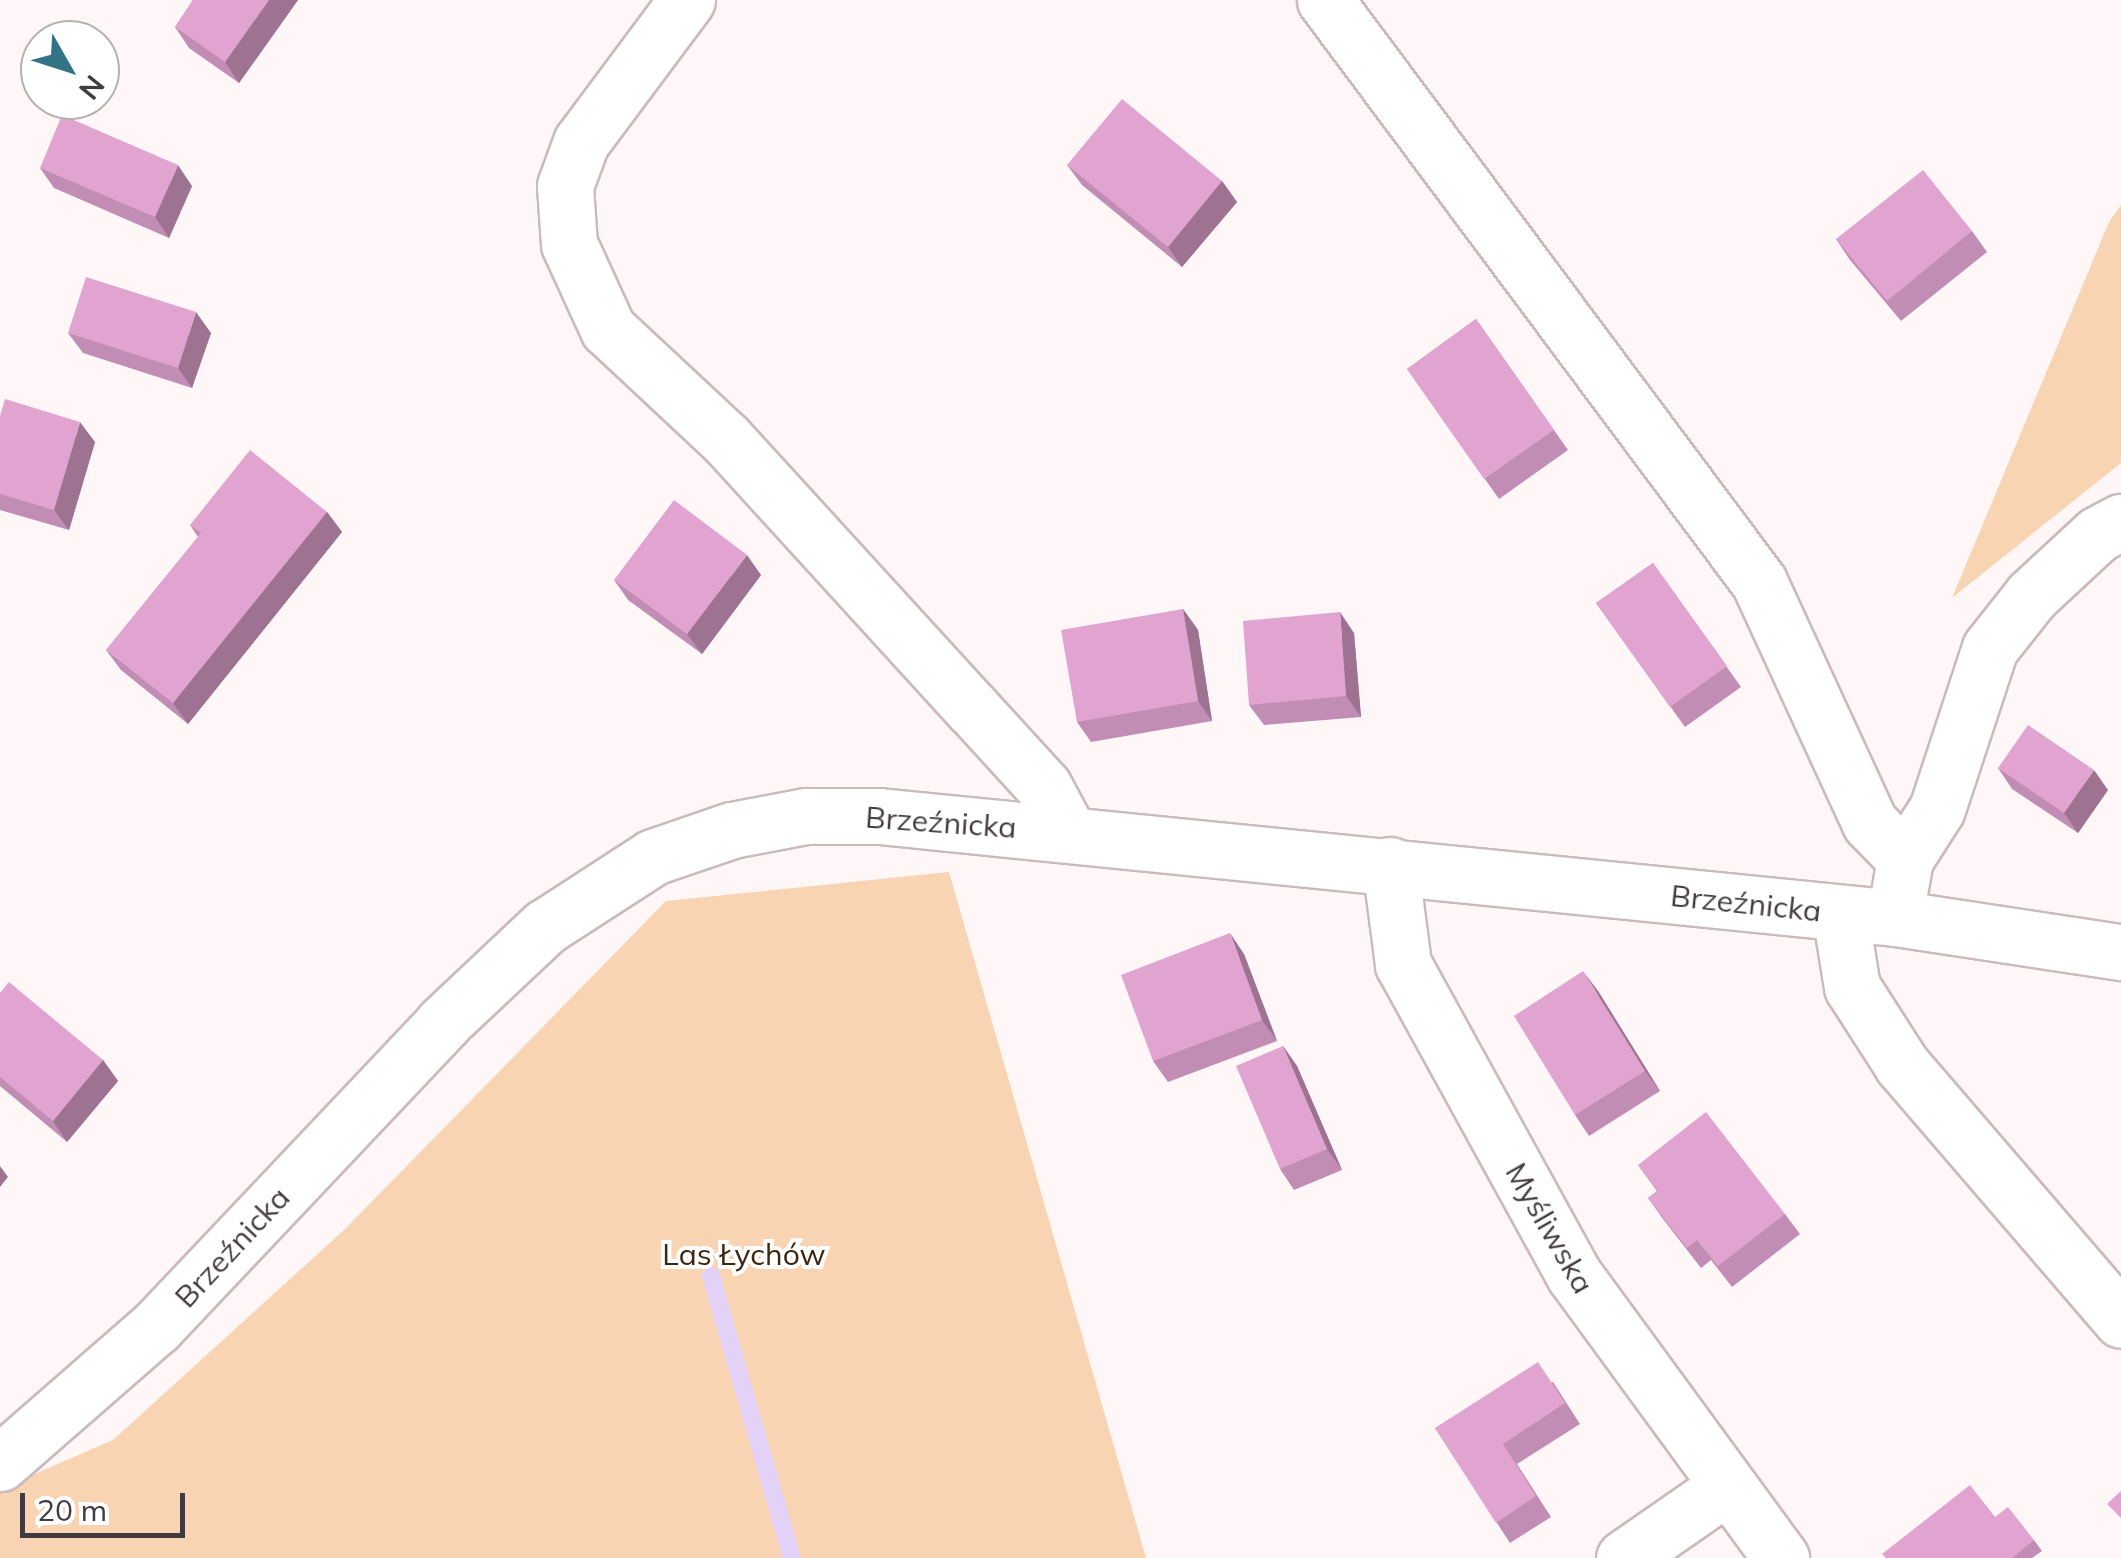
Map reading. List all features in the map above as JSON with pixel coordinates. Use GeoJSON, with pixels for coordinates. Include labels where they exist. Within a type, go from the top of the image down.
{"type":"FeatureCollection","features":[{"type":"Feature","properties":{"kind":"street"},"geometry":{"type":"LineString","coordinates":[[686,0],[581,142],[565,186],[569,244],[608,329],[726,439],[971,706],[1044,787],[1068,832]]}},
{"type":"Feature","properties":{"kind":"street"},"geometry":{"type":"LineString","coordinates":[[1325,0],[1760,582],[1870,823],[1906,859]]}},
{"type":"Feature","properties":{"kind":"street"},"geometry":{"type":"LineString","coordinates":[[1895,918],[1906,859],[1937,808],[1990,648],[2031,596],[2098,534],[2121,522]]}},
{"type":"Feature","properties":{"kind":"street","name":"Brzeźnicka"},"geometry":{"type":"LineString","coordinates":[[0,1464],[156,1327],[444,1023],[545,927],[653,857],[732,830],[806,816],[1068,832],[1895,918],[2121,952]]}},
{"type":"Feature","properties":{"kind":"street","name":"Myśliwska"},"geometry":{"type":"LineString","coordinates":[[1390,865],[1403,964],[1574,1275],[1780,1558]]}},
{"type":"Feature","properties":{"kind":"street"},"geometry":{"type":"LineString","coordinates":[[1840,914],[1852,987],[1902,1065],[2121,1320]]}},
{"type":"Feature","properties":{"kind":"street"},"geometry":{"type":"LineString","coordinates":[[1624,1558],[1726,1488]]}},
{"type":"Feature","properties":{"kind":"green space"},"geometry":{"type":"Polygon","coordinates":[[[2121,205],[2121,463],[1952,598],[2109,222],[2121,205]]]}},
{"type":"Feature","properties":{"kind":"green space","name":"Las Łychów"},"geometry":{"type":"Polygon","coordinates":[[[949,872],[1146,1558],[0,1558],[0,1489],[113,1440],[344,1230],[666,901],[949,872]]]}},
{"type":"Feature","properties":{"kind":"building"},"geometry":{"type":"Polygon","coordinates":[[[193,0],[269,0],[225,62],[175,27],[193,0]]]}},
{"type":"Feature","properties":{"kind":"building"},"geometry":{"type":"Polygon","coordinates":[[[1122,99],[1222,181],[1168,247],[1067,165],[1122,99]]]}},
{"type":"Feature","properties":{"kind":"building"},"geometry":{"type":"Polygon","coordinates":[[[60,120],[74,120],[178,165],[155,217],[40,168],[60,120]]]}},
{"type":"Feature","properties":{"kind":"building"},"geometry":{"type":"Polygon","coordinates":[[[1923,170],[1972,231],[1887,301],[1836,239],[1923,170]]]}},
{"type":"Feature","properties":{"kind":"building"},"geometry":{"type":"Polygon","coordinates":[[[86,277],[196,312],[178,368],[68,333],[86,277]]]}},
{"type":"Feature","properties":{"kind":"building"},"geometry":{"type":"Polygon","coordinates":[[[1476,319],[1554,430],[1484,479],[1407,369],[1476,319]]]}},
{"type":"Feature","properties":{"kind":"building"},"geometry":{"type":"Polygon","coordinates":[[[5,399],[80,422],[54,510],[0,494],[0,416],[5,399]]]}},
{"type":"Feature","properties":{"kind":"building"},"geometry":{"type":"Polygon","coordinates":[[[250,450],[327,512],[173,703],[106,650],[201,533],[190,525],[250,450]]]}},
{"type":"Feature","properties":{"kind":"building"},"geometry":{"type":"Polygon","coordinates":[[[674,500],[747,555],[687,634],[614,580],[674,500]]]}},
{"type":"Feature","properties":{"kind":"building"},"geometry":{"type":"Polygon","coordinates":[[[1653,563],[1727,666],[1670,707],[1596,603],[1653,563]]]}},
{"type":"Feature","properties":{"kind":"building"},"geometry":{"type":"Polygon","coordinates":[[[1183,609],[1198,701],[1077,722],[1061,630],[1183,609]]]}},
{"type":"Feature","properties":{"kind":"building"},"geometry":{"type":"Polygon","coordinates":[[[1340,612],[1346,696],[1249,705],[1243,621],[1340,612]]]}},
{"type":"Feature","properties":{"kind":"building"},"geometry":{"type":"Polygon","coordinates":[[[2028,725],[2094,770],[2064,813],[1998,768],[2028,725]]]}},
{"type":"Feature","properties":{"kind":"building"},"geometry":{"type":"Polygon","coordinates":[[[1230,933],[1262,1020],[1153,1061],[1121,975],[1230,933]]]}},
{"type":"Feature","properties":{"kind":"building"},"geometry":{"type":"Polygon","coordinates":[[[1583,971],[1645,1071],[1575,1115],[1514,1016],[1583,971]]]}},
{"type":"Feature","properties":{"kind":"building"},"geometry":{"type":"Polygon","coordinates":[[[9,982],[103,1060],[53,1121],[0,1077],[0,993],[9,982]]]}},
{"type":"Feature","properties":{"kind":"building"},"geometry":{"type":"Polygon","coordinates":[[[1283,1046],[1327,1149],[1280,1169],[1236,1066],[1283,1046]]]}},
{"type":"Feature","properties":{"kind":"building"},"geometry":{"type":"Polygon","coordinates":[[[1706,1112],[1785,1214],[1718,1266],[1697,1240],[1687,1248],[1648,1198],[1658,1191],[1638,1165],[1706,1112]]]}},
{"type":"Feature","properties":{"kind":"building"},"geometry":{"type":"Polygon","coordinates":[[[1538,1362],[1565,1403],[1503,1444],[1536,1496],[1496,1523],[1435,1428],[1538,1362]]]}},
{"type":"Feature","properties":{"kind":"building"},"geometry":{"type":"Polygon","coordinates":[[[1970,1485],[1995,1517],[2008,1507],[2034,1540],[2012,1558],[1886,1558],[1882,1554],[1970,1485]]]}},
{"type":"Feature","properties":{"kind":"building"},"geometry":{"type":"Polygon","coordinates":[[[2121,1491],[2121,1518],[2107,1504],[2121,1491]]]}},
{"type":"Feature","properties":{"kind":"waterway"},"geometry":{"type":"LineString","coordinates":[[711,1276],[792,1558]]}}]}
